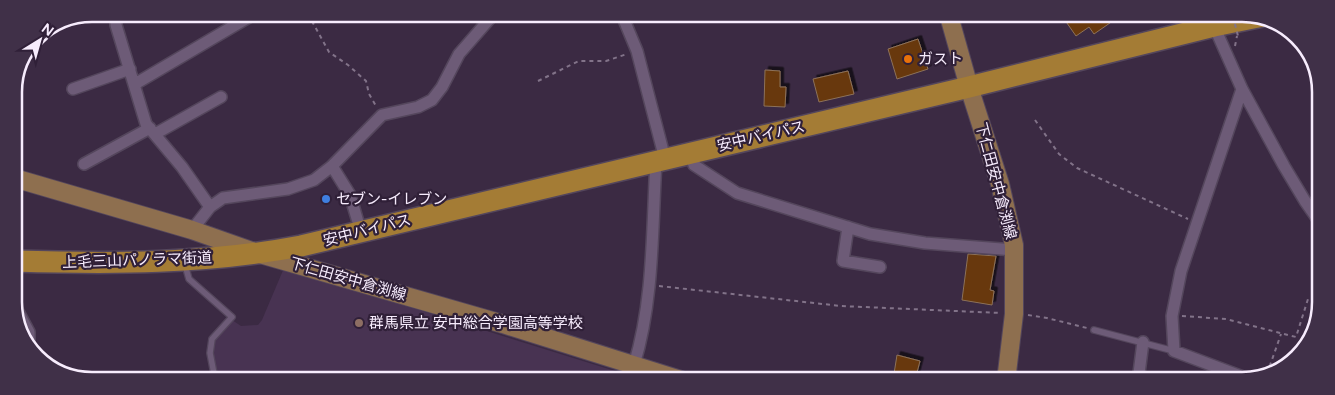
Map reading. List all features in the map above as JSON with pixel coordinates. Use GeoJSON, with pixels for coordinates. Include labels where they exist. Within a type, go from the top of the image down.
{"type":"FeatureCollection","features":[{"type":"Feature","properties":{"kind":"highway","name":"安中バイパス"},"geometry":{"type":"LineString","coordinates":[[260,254],[361,232],[969,87],[1207,22]]}},
{"type":"Feature","properties":{"kind":"highway","name":"上毛三山パノラマ街道"},"geometry":{"type":"LineString","coordinates":[[22,261],[184,261],[260,254]]}},
{"type":"Feature","properties":{"kind":"main road","name":"下仁田安中倉渕線"},"geometry":{"type":"LineString","coordinates":[[951,22],[1000,184],[1014,250],[1014,314],[1007,372]]}},
{"type":"Feature","properties":{"kind":"main road","name":"下仁田安中倉渕線"},"geometry":{"type":"LineString","coordinates":[[23,181],[192,230],[260,254],[503,324],[634,365],[649,372]]}},
{"type":"Feature","properties":{"kind":"street"},"geometry":{"type":"LineString","coordinates":[[116,22],[146,124],[182,167],[210,207]]}},
{"type":"Feature","properties":{"kind":"street"},"geometry":{"type":"LineString","coordinates":[[135,84],[240,22]]}},
{"type":"Feature","properties":{"kind":"street"},"geometry":{"type":"LineString","coordinates":[[192,230],[210,207],[223,198],[288,189],[314,180],[332,166],[382,115],[418,107],[432,100],[442,87],[459,54],[487,22]]}},
{"type":"Feature","properties":{"kind":"street"},"geometry":{"type":"LineString","coordinates":[[625,22],[636,52],[661,160],[649,285],[641,342],[634,365]]}},
{"type":"Feature","properties":{"kind":"street"},"geometry":{"type":"LineString","coordinates":[[1211,22],[1242,89],[1288,173],[1312,210]]}},
{"type":"Feature","properties":{"kind":"street"},"geometry":{"type":"LineString","coordinates":[[74,89],[130,69]]}},
{"type":"Feature","properties":{"kind":"street"},"geometry":{"type":"LineString","coordinates":[[1230,372],[1174,351],[1172,316],[1181,271],[1242,89]]}},
{"type":"Feature","properties":{"kind":"street"},"geometry":{"type":"LineString","coordinates":[[84,164],[221,96]]}},
{"type":"Feature","properties":{"kind":"street"},"geometry":{"type":"LineString","coordinates":[[690,153],[694,165],[737,193],[870,234],[925,243],[1014,250]]}},
{"type":"Feature","properties":{"kind":"street"},"geometry":{"type":"LineString","coordinates":[[332,166],[350,195],[361,232]]}},
{"type":"Feature","properties":{"kind":"street"},"geometry":{"type":"LineString","coordinates":[[848,227],[843,261],[880,267]]}},
{"type":"Feature","properties":{"kind":"street"},"geometry":{"type":"LineString","coordinates":[[1139,372],[1143,342]]}},
{"type":"Feature","properties":{"kind":"lane"},"geometry":{"type":"LineString","coordinates":[[184,261],[189,279],[232,317],[212,339],[210,353],[214,372]]}},
{"type":"Feature","properties":{"kind":"lane"},"geometry":{"type":"LineString","coordinates":[[1094,330],[1174,351]]}},
{"type":"Feature","properties":{"kind":"path"},"geometry":{"type":"LineString","coordinates":[[312,22],[329,52],[366,81],[368,94],[382,115]]}},
{"type":"Feature","properties":{"kind":"path"},"geometry":{"type":"LineString","coordinates":[[1234,51],[1246,22]]}},
{"type":"Feature","properties":{"kind":"path"},"geometry":{"type":"LineString","coordinates":[[538,81],[579,60],[606,61],[636,52]]}},
{"type":"Feature","properties":{"kind":"path"},"geometry":{"type":"LineString","coordinates":[[1035,120],[1059,154],[1077,168],[1197,223]]}},
{"type":"Feature","properties":{"kind":"path"},"geometry":{"type":"LineString","coordinates":[[649,285],[841,306],[1014,314],[1047,318],[1094,330]]}},
{"type":"Feature","properties":{"kind":"path"},"geometry":{"type":"LineString","coordinates":[[1172,316],[1226,319],[1296,338],[1308,299]]}},
{"type":"Feature","properties":{"kind":"path"},"geometry":{"type":"LineString","coordinates":[[1270,367],[1282,334]]}},
{"type":"Feature","properties":{"kind":"shaded area","name":"群馬県立 安中総合学園高等学校"},"geometry":{"type":"Polygon","coordinates":[[[284,268],[618,372],[216,372],[212,353],[212,339],[232,320],[241,326],[258,325],[262,320],[284,268]]]}},
{"type":"Feature","properties":{"kind":"building"},"geometry":{"type":"Polygon","coordinates":[[[1066,22],[1111,22],[1094,34],[1089,27],[1076,36],[1066,22]]]}},
{"type":"Feature","properties":{"kind":"building","name":"ガスト"},"geometry":{"type":"Polygon","coordinates":[[[918,39],[928,69],[897,79],[888,49],[918,39]]]}},
{"type":"Feature","properties":{"kind":"building"},"geometry":{"type":"Polygon","coordinates":[[[765,70],[780,71],[780,87],[786,87],[785,107],[764,106],[765,70]]]}},
{"type":"Feature","properties":{"kind":"building"},"geometry":{"type":"Polygon","coordinates":[[[848,71],[854,94],[819,102],[813,79],[848,71]]]}},
{"type":"Feature","properties":{"kind":"building"},"geometry":{"type":"Polygon","coordinates":[[[968,254],[996,256],[990,290],[994,291],[992,305],[962,300],[968,254]]]}},
{"type":"Feature","properties":{"kind":"building"},"geometry":{"type":"Polygon","coordinates":[[[897,355],[920,361],[917,372],[894,372],[897,355]]]}},
{"type":"Feature","properties":{"kind":"place","name":"ガスト"},"geometry":{"type":"Point","coordinates":[908,59]}},
{"type":"Feature","properties":{"kind":"place","name":"セブン-イレブン"},"geometry":{"type":"Point","coordinates":[326,199]}},
{"type":"Feature","properties":{"kind":"place","name":"群馬県立 安中総合学園高等学校"},"geometry":{"type":"Point","coordinates":[359,323]}}]}
